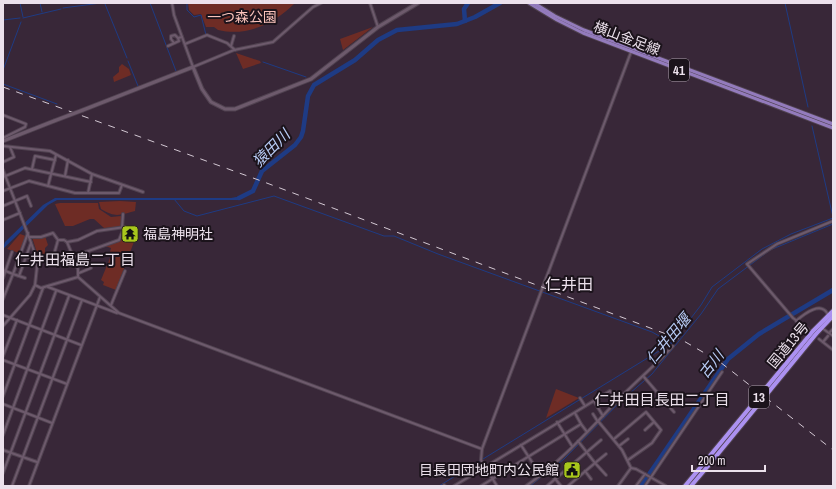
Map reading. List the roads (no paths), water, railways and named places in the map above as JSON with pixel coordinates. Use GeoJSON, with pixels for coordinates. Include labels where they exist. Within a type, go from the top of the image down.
{"type":"FeatureCollection","features":[{"type":"Feature","properties":{"kind":"highway","name":"国道13号"},"geometry":{"type":"LineString","coordinates":[[815,333],[822,328],[833,311]]}},
{"type":"Feature","properties":{"kind":"highway","name":"国道13号"},"geometry":{"type":"LineString","coordinates":[[691,486],[706,465],[815,333],[831,316]]}},
{"type":"Feature","properties":{"kind":"highway","name":"国道13号"},"geometry":{"type":"LineString","coordinates":[[685,486],[706,465]]}},
{"type":"Feature","properties":{"kind":"main road","name":"横山金足線"},"geometry":{"type":"LineString","coordinates":[[529,3],[572,28],[631,52],[833,128]]}},
{"type":"Feature","properties":{"kind":"main road","name":"横山金足線"},"geometry":{"type":"LineString","coordinates":[[534,3],[555,16],[584,30],[833,124]]}},
{"type":"Feature","properties":{"kind":"street"},"geometry":{"type":"LineString","coordinates":[[172,3],[174,15],[202,89],[211,102],[225,109],[235,109],[311,79],[378,27],[418,3]]}},
{"type":"Feature","properties":{"kind":"street"},"geometry":{"type":"LineString","coordinates":[[3,141],[235,50],[273,42],[313,7],[321,3]]}},
{"type":"Feature","properties":{"kind":"street"},"geometry":{"type":"LineString","coordinates":[[370,3],[378,27]]}},
{"type":"Feature","properties":{"kind":"street"},"geometry":{"type":"LineString","coordinates":[[174,44],[171,36],[175,35],[178,38],[182,37]]}},
{"type":"Feature","properties":{"kind":"street"},"geometry":{"type":"LineString","coordinates":[[185,44],[207,35],[231,46],[235,50]]}},
{"type":"Feature","properties":{"kind":"street"},"geometry":{"type":"LineString","coordinates":[[231,46],[234,36]]}},
{"type":"Feature","properties":{"kind":"street"},"geometry":{"type":"LineString","coordinates":[[168,46],[179,41],[178,38]]}},
{"type":"Feature","properties":{"kind":"street"},"geometry":{"type":"LineString","coordinates":[[497,486],[481,460],[482,449],[631,52]]}},
{"type":"Feature","properties":{"kind":"street"},"geometry":{"type":"LineString","coordinates":[[3,115],[26,124],[26,127],[3,138]]}},
{"type":"Feature","properties":{"kind":"street"},"geometry":{"type":"LineString","coordinates":[[3,146],[45,150],[68,160],[92,174],[143,192]]}},
{"type":"Feature","properties":{"kind":"street"},"geometry":{"type":"LineString","coordinates":[[3,162],[14,157],[10,146]]}},
{"type":"Feature","properties":{"kind":"street"},"geometry":{"type":"LineString","coordinates":[[48,186],[56,154]]}},
{"type":"Feature","properties":{"kind":"street"},"geometry":{"type":"LineString","coordinates":[[32,169],[35,156],[55,160]]}},
{"type":"Feature","properties":{"kind":"street"},"geometry":{"type":"LineString","coordinates":[[65,176],[68,160]]}},
{"type":"Feature","properties":{"kind":"street"},"geometry":{"type":"LineString","coordinates":[[4,176],[25,168],[91,182]]}},
{"type":"Feature","properties":{"kind":"street"},"geometry":{"type":"LineString","coordinates":[[3,170],[37,260],[35,285],[26,301],[3,326]]}},
{"type":"Feature","properties":{"kind":"street"},"geometry":{"type":"LineString","coordinates":[[88,193],[92,174]]}},
{"type":"Feature","properties":{"kind":"street"},"geometry":{"type":"LineString","coordinates":[[3,191],[29,181],[75,193],[119,193],[122,184]]}},
{"type":"Feature","properties":{"kind":"street"},"geometry":{"type":"LineString","coordinates":[[3,206],[27,196],[31,206]]}},
{"type":"Feature","properties":{"kind":"street"},"geometry":{"type":"LineString","coordinates":[[3,220],[20,213]]}},
{"type":"Feature","properties":{"kind":"street"},"geometry":{"type":"LineString","coordinates":[[72,257],[119,240],[124,228],[123,214]]}},
{"type":"Feature","properties":{"kind":"street"},"geometry":{"type":"LineString","coordinates":[[808,329],[793,318],[747,264],[777,244],[833,221]]}},
{"type":"Feature","properties":{"kind":"street"},"geometry":{"type":"LineString","coordinates":[[58,240],[64,240],[67,242],[78,240],[97,231],[124,228]]}},
{"type":"Feature","properties":{"kind":"street"},"geometry":{"type":"LineString","coordinates":[[3,299],[27,232]]}},
{"type":"Feature","properties":{"kind":"street"},"geometry":{"type":"LineString","coordinates":[[29,237],[41,237],[53,233],[58,240]]}},
{"type":"Feature","properties":{"kind":"street"},"geometry":{"type":"LineString","coordinates":[[26,257],[37,260],[53,258],[58,240]]}},
{"type":"Feature","properties":{"kind":"street"},"geometry":{"type":"LineString","coordinates":[[67,242],[79,273],[78,277]]}},
{"type":"Feature","properties":{"kind":"street"},"geometry":{"type":"LineString","coordinates":[[19,276],[31,243]]}},
{"type":"Feature","properties":{"kind":"street"},"geometry":{"type":"LineString","coordinates":[[3,278],[4,270],[12,252]]}},
{"type":"Feature","properties":{"kind":"street"},"geometry":{"type":"LineString","coordinates":[[79,273],[91,268]]}},
{"type":"Feature","properties":{"kind":"street"},"geometry":{"type":"LineString","coordinates":[[4,270],[25,278]]}},
{"type":"Feature","properties":{"kind":"street"},"geometry":{"type":"LineString","coordinates":[[111,306],[125,271]]}},
{"type":"Feature","properties":{"kind":"street"},"geometry":{"type":"LineString","coordinates":[[35,285],[42,288],[78,277]]}},
{"type":"Feature","properties":{"kind":"street"},"geometry":{"type":"LineString","coordinates":[[78,277],[119,313]]}},
{"type":"Feature","properties":{"kind":"street"},"geometry":{"type":"LineString","coordinates":[[47,287],[482,449]]}},
{"type":"Feature","properties":{"kind":"street"},"geometry":{"type":"LineString","coordinates":[[3,396],[42,288]]}},
{"type":"Feature","properties":{"kind":"street"},"geometry":{"type":"LineString","coordinates":[[3,435],[56,291]]}},
{"type":"Feature","properties":{"kind":"street"},"geometry":{"type":"LineString","coordinates":[[3,473],[69,296]]}},
{"type":"Feature","properties":{"kind":"street"},"geometry":{"type":"LineString","coordinates":[[29,486],[81,344],[100,297]]}},
{"type":"Feature","properties":{"kind":"street"},"geometry":{"type":"LineString","coordinates":[[12,486],[82,300]]}},
{"type":"Feature","properties":{"kind":"street"},"geometry":{"type":"LineString","coordinates":[[796,321],[815,308],[820,308],[831,316]]}},
{"type":"Feature","properties":{"kind":"street"},"geometry":{"type":"LineString","coordinates":[[3,315],[81,344]]}},
{"type":"Feature","properties":{"kind":"street"},"geometry":{"type":"LineString","coordinates":[[3,356],[17,320]]}},
{"type":"Feature","properties":{"kind":"street"},"geometry":{"type":"LineString","coordinates":[[822,328],[833,336]]}},
{"type":"Feature","properties":{"kind":"street"},"geometry":{"type":"LineString","coordinates":[[830,332],[833,329]]}},
{"type":"Feature","properties":{"kind":"street"},"geometry":{"type":"LineString","coordinates":[[823,342],[828,336]]}},
{"type":"Feature","properties":{"kind":"street"},"geometry":{"type":"LineString","coordinates":[[819,339],[833,350]]}},
{"type":"Feature","properties":{"kind":"street"},"geometry":{"type":"LineString","coordinates":[[526,486],[548,470],[572,446],[579,443],[587,432],[617,401],[644,377],[673,346]]}},
{"type":"Feature","properties":{"kind":"street"},"geometry":{"type":"LineString","coordinates":[[3,360],[67,384]]}},
{"type":"Feature","properties":{"kind":"street"},"geometry":{"type":"LineString","coordinates":[[645,486],[650,476],[722,372]]}},
{"type":"Feature","properties":{"kind":"street"},"geometry":{"type":"LineString","coordinates":[[644,377],[674,412]]}},
{"type":"Feature","properties":{"kind":"street"},"geometry":{"type":"LineString","coordinates":[[454,486],[610,391],[617,401]]}},
{"type":"Feature","properties":{"kind":"street"},"geometry":{"type":"LineString","coordinates":[[581,399],[585,406]]}},
{"type":"Feature","properties":{"kind":"street"},"geometry":{"type":"LineString","coordinates":[[594,401],[603,416]]}},
{"type":"Feature","properties":{"kind":"street"},"geometry":{"type":"LineString","coordinates":[[3,404],[52,423]]}},
{"type":"Feature","properties":{"kind":"street"},"geometry":{"type":"LineString","coordinates":[[575,412],[587,432]]}},
{"type":"Feature","properties":{"kind":"street"},"geometry":{"type":"LineString","coordinates":[[614,439],[646,412],[661,430],[660,435],[652,443],[628,460]]}},
{"type":"Feature","properties":{"kind":"street"},"geometry":{"type":"LineString","coordinates":[[593,414],[619,446],[631,468]]}},
{"type":"Feature","properties":{"kind":"street"},"geometry":{"type":"LineString","coordinates":[[557,422],[572,446]]}},
{"type":"Feature","properties":{"kind":"street"},"geometry":{"type":"LineString","coordinates":[[645,430],[654,422]]}},
{"type":"Feature","properties":{"kind":"street"},"geometry":{"type":"LineString","coordinates":[[481,486],[581,424]]}},
{"type":"Feature","properties":{"kind":"street"},"geometry":{"type":"LineString","coordinates":[[619,446],[628,439]]}},
{"type":"Feature","properties":{"kind":"street"},"geometry":{"type":"LineString","coordinates":[[547,486],[601,440]]}},
{"type":"Feature","properties":{"kind":"street"},"geometry":{"type":"LineString","coordinates":[[579,443],[606,475]]}},
{"type":"Feature","properties":{"kind":"street"},"geometry":{"type":"LineString","coordinates":[[521,444],[541,476]]}},
{"type":"Feature","properties":{"kind":"street"},"geometry":{"type":"LineString","coordinates":[[3,450],[37,462]]}},
{"type":"Feature","properties":{"kind":"street"},"geometry":{"type":"LineString","coordinates":[[568,486],[606,454]]}},
{"type":"Feature","properties":{"kind":"street"},"geometry":{"type":"LineString","coordinates":[[631,468],[636,468],[666,486]]}},
{"type":"Feature","properties":{"kind":"street"},"geometry":{"type":"LineString","coordinates":[[618,486],[631,468]]}},
{"type":"Feature","properties":{"kind":"street"},"geometry":{"type":"LineString","coordinates":[[548,470],[561,486]]}},
{"type":"Feature","properties":{"kind":"street"},"geometry":{"type":"LineString","coordinates":[[585,471],[592,479]]}},
{"type":"Feature","properties":{"kind":"street"},"geometry":{"type":"LineString","coordinates":[[636,486],[645,474]]}},
{"type":"Feature","properties":{"kind":"water"},"geometry":{"type":"Polygon","coordinates":[[[247,195],[238,200],[57,200],[48,205],[3,249],[5,242],[43,205],[55,198],[231,198],[247,195]]]}},
{"type":"Feature","properties":{"kind":"waterway"},"geometry":{"type":"LineString","coordinates":[[20,3],[23,17]]}},
{"type":"Feature","properties":{"kind":"waterway"},"geometry":{"type":"LineString","coordinates":[[40,3],[42,12]]}},
{"type":"Feature","properties":{"kind":"waterway"},"geometry":{"type":"LineString","coordinates":[[63,8],[101,3]]}},
{"type":"Feature","properties":{"kind":"waterway"},"geometry":{"type":"LineString","coordinates":[[150,3],[176,71]]}},
{"type":"Feature","properties":{"kind":"waterway"},"geometry":{"type":"LineString","coordinates":[[187,3],[187,10],[194,17],[201,15],[206,35]]}},
{"type":"Feature","properties":{"kind":"waterway"},"geometry":{"type":"LineString","coordinates":[[465,21],[464,9],[468,3]]}},
{"type":"Feature","properties":{"kind":"waterway","name":"猿田川"},"geometry":{"type":"LineString","coordinates":[[239,198],[253,191],[262,171],[295,145],[301,137],[308,96],[314,85],[355,60],[378,40],[397,30],[457,24],[475,17],[500,3]]}},
{"type":"Feature","properties":{"kind":"waterway"},"geometry":{"type":"LineString","coordinates":[[785,3],[808,107]]}},
{"type":"Feature","properties":{"kind":"waterway"},"geometry":{"type":"LineString","coordinates":[[105,4],[127,58]]}},
{"type":"Feature","properties":{"kind":"waterway"},"geometry":{"type":"LineString","coordinates":[[23,18],[61,9]]}},
{"type":"Feature","properties":{"kind":"waterway"},"geometry":{"type":"LineString","coordinates":[[3,20],[20,18]]}},
{"type":"Feature","properties":{"kind":"waterway"},"geometry":{"type":"LineString","coordinates":[[3,70],[21,22]]}},
{"type":"Feature","properties":{"kind":"waterway"},"geometry":{"type":"LineString","coordinates":[[128,61],[138,86]]}},
{"type":"Feature","properties":{"kind":"waterway"},"geometry":{"type":"LineString","coordinates":[[263,62],[306,77]]}},
{"type":"Feature","properties":{"kind":"waterway"},"geometry":{"type":"LineString","coordinates":[[3,84],[57,104]]}},
{"type":"Feature","properties":{"kind":"waterway"},"geometry":{"type":"LineString","coordinates":[[812,126],[833,217]]}},
{"type":"Feature","properties":{"kind":"waterway"},"geometry":{"type":"LineString","coordinates":[[174,199],[184,211],[197,216],[274,196],[384,236],[394,236],[438,254],[652,332],[672,343]]}},
{"type":"Feature","properties":{"kind":"waterway"},"geometry":{"type":"LineString","coordinates":[[439,486],[672,343],[701,305],[712,287],[762,249],[791,234],[833,218]]}},
{"type":"Feature","properties":{"kind":"waterway","name":"仁井田堰"},"geometry":{"type":"LineString","coordinates":[[530,486],[564,459],[622,400],[652,374],[701,314],[718,289],[770,250],[833,224]]}},
{"type":"Feature","properties":{"kind":"waterway","name":"古川"},"geometry":{"type":"LineString","coordinates":[[641,486],[728,359],[759,334],[833,290]]}},
{"type":"Feature","properties":{"kind":"railway"},"geometry":{"type":"LineString","coordinates":[[3,87],[264,182],[682,340],[720,362],[833,450]]}},
{"type":"Feature","properties":{"kind":"place","name":"福島神明社"},"geometry":{"type":"Point","coordinates":[130,234]}},
{"type":"Feature","properties":{"kind":"place","name":"目長田団地町内公民館"},"geometry":{"type":"Point","coordinates":[572,470]}},
{"type":"Feature","properties":{"kind":"district","name":"仁井田福島二丁目"},"geometry":{"type":"Point","coordinates":[75,259]}},
{"type":"Feature","properties":{"kind":"district","name":"仁井田"},"geometry":{"type":"Point","coordinates":[569,284]}},
{"type":"Feature","properties":{"kind":"district","name":"仁井田目長田二丁目"},"geometry":{"type":"Point","coordinates":[662,399]}},
{"type":"Feature","properties":{"kind":"park label","name":"一つ森公園"},"geometry":{"type":"Point","coordinates":[242,17]}}]}
